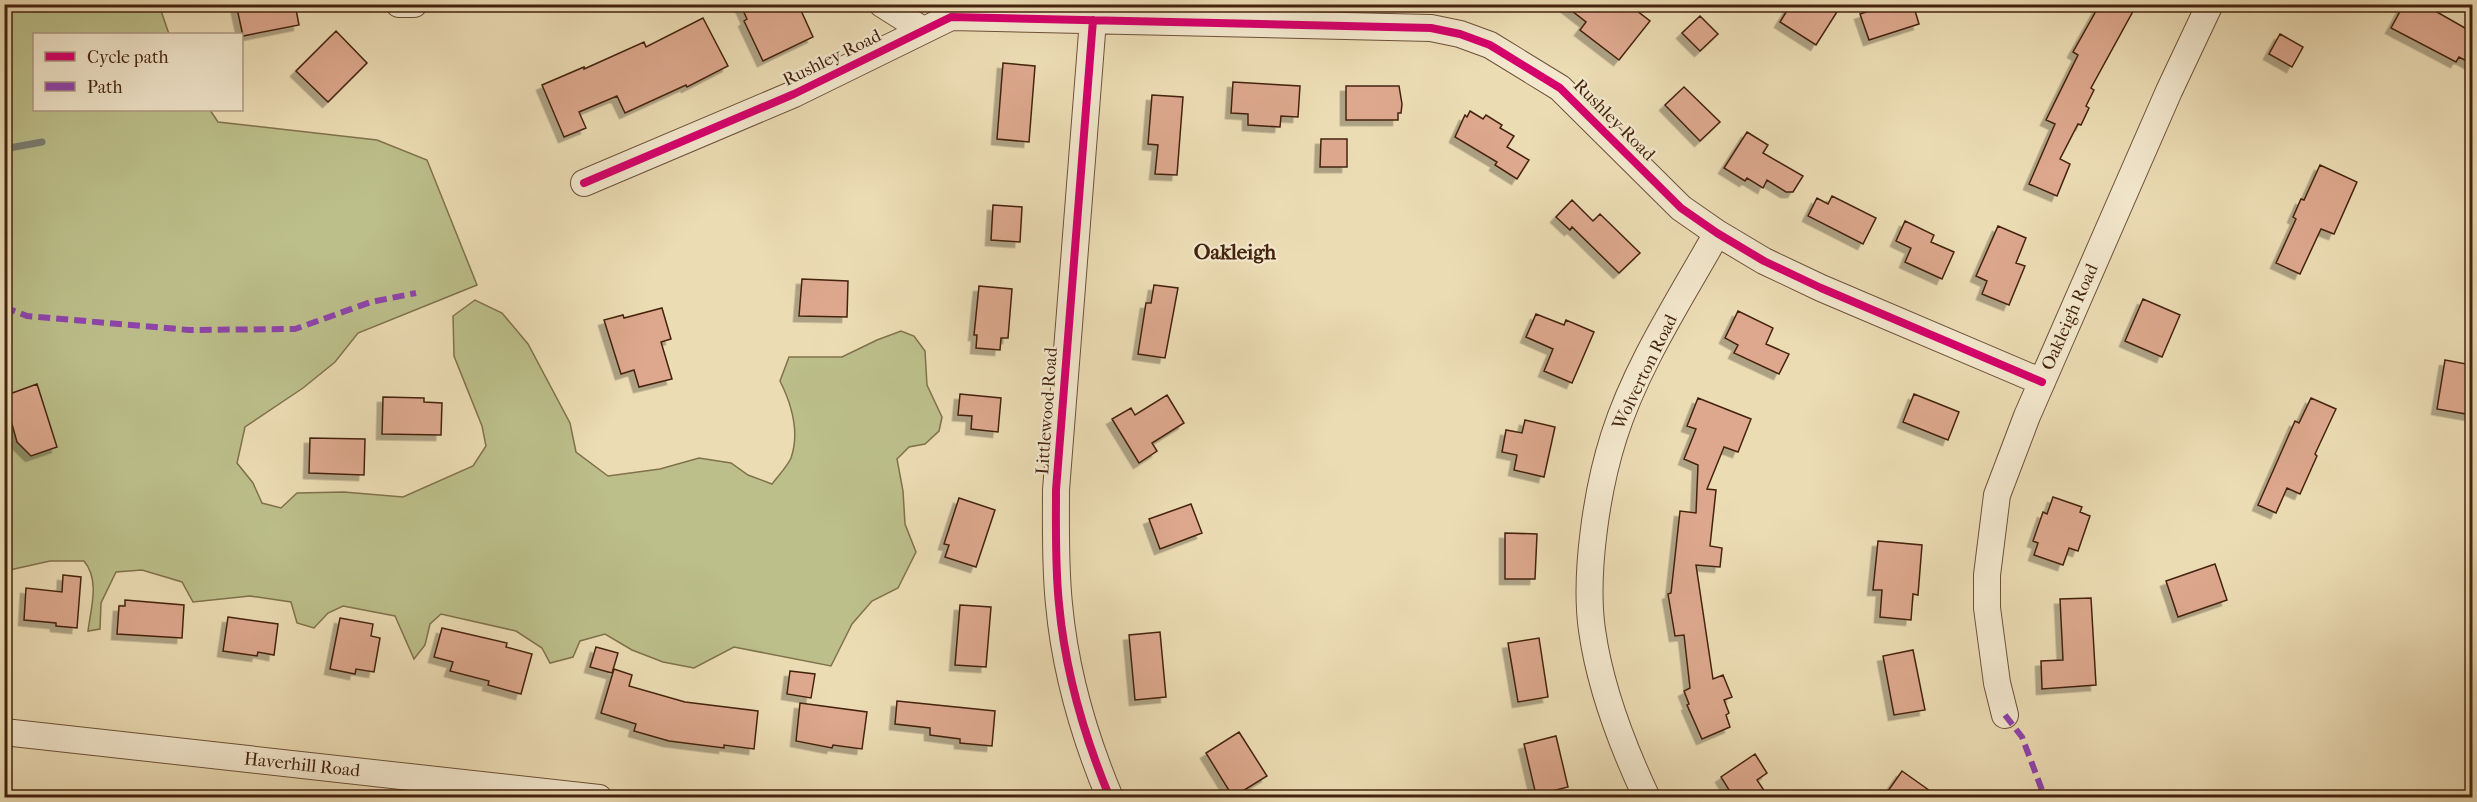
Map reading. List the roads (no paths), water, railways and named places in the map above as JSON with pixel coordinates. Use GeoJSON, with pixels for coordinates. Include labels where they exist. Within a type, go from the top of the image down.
{"type":"FeatureCollection","features":[{"type":"Feature","properties":{"kind":"street"},"geometry":{"type":"LineString","coordinates":[[399,4],[414,4]]}},
{"type":"Feature","properties":{"kind":"street","name":"Rushley Road"},"geometry":{"type":"LineString","coordinates":[[882,4],[924,30]]}},
{"type":"Feature","properties":{"kind":"street","name":"Oakleigh Road"},"geometry":{"type":"LineString","coordinates":[[2005,715],[1997,683],[1987,608],[1989,549],[1997,495],[2042,382],[2210,4]]}},
{"type":"Feature","properties":{"kind":"street","name":"Rushley Road"},"geometry":{"type":"LineString","coordinates":[[584,183],[794,94],[951,17],[1093,20],[1170,13],[1431,28],[1460,34],[1490,45],[1560,88],[1682,208],[1717,233],[1764,261],[1821,288],[2042,382]]}},
{"type":"Feature","properties":{"kind":"street","name":"Littlewood Road"},"geometry":{"type":"LineString","coordinates":[[1093,20],[1057,479],[1056,550],[1059,605],[1069,666],[1095,761],[1110,798]]}},
{"type":"Feature","properties":{"kind":"street","name":"Wolverton Road"},"geometry":{"type":"LineString","coordinates":[[1647,798],[1627,755],[1600,675],[1591,628],[1591,580],[1599,498],[1614,436],[1641,372],[1717,233]]}},
{"type":"Feature","properties":{"kind":"street","name":"Haverhill Road"},"geometry":{"type":"LineString","coordinates":[[4,732],[599,798]]}},
{"type":"Feature","properties":{"kind":"waterway"},"geometry":{"type":"LineString","coordinates":[[4,149],[42,142]]}},
{"type":"Feature","properties":{"kind":"district","name":"Oakleigh"},"geometry":{"type":"Point","coordinates":[1235,252]}}]}
